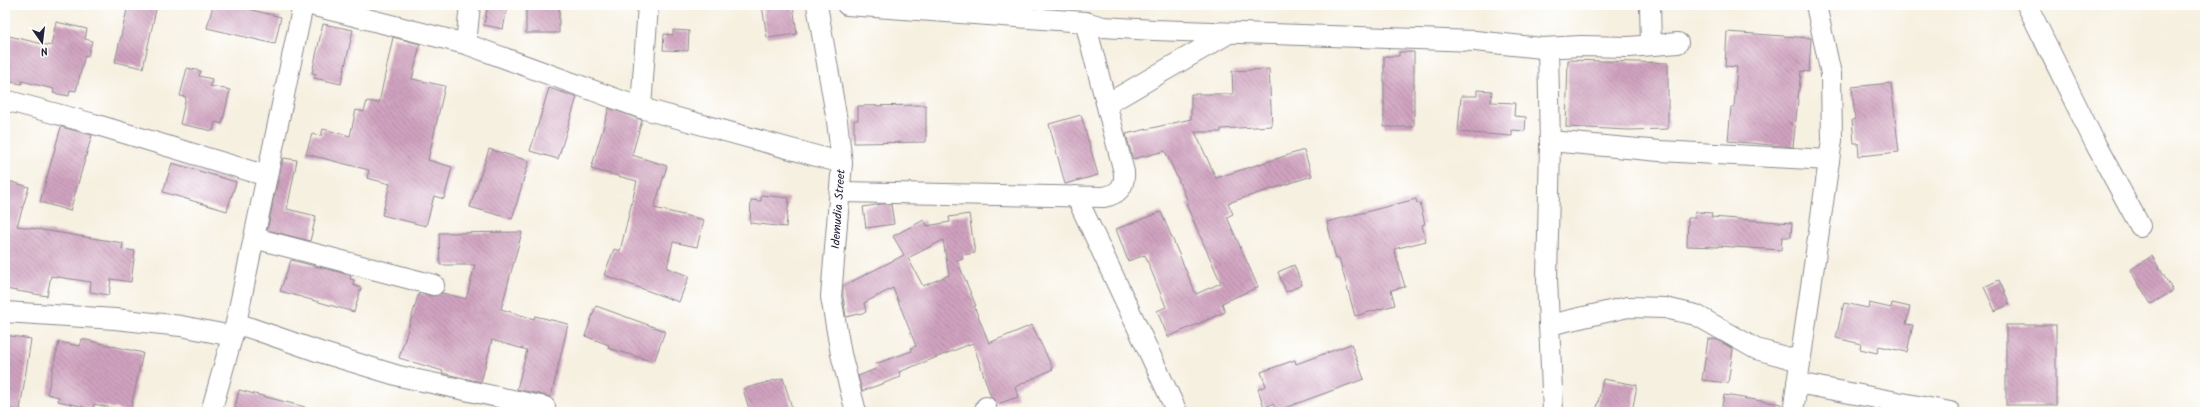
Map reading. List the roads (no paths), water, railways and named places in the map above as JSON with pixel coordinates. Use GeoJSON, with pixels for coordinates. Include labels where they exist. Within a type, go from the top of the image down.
{"type":"FeatureCollection","features":[{"type":"Feature","properties":{"kind":"street"},"geometry":{"type":"LineString","coordinates":[[211,412],[234,329],[303,5]]}},
{"type":"Feature","properties":{"kind":"street"},"geometry":{"type":"LineString","coordinates":[[311,5],[466,44],[641,108],[842,163]]}},
{"type":"Feature","properties":{"kind":"street"},"geometry":{"type":"LineString","coordinates":[[466,44],[470,5]]}},
{"type":"Feature","properties":{"kind":"street"},"geometry":{"type":"LineString","coordinates":[[641,108],[648,5]]}},
{"type":"Feature","properties":{"kind":"street","name":"Idemudia Street"},"geometry":{"type":"LineString","coordinates":[[817,5],[837,121],[842,163],[831,298],[841,354],[856,412]]}},
{"type":"Feature","properties":{"kind":"street"},"geometry":{"type":"LineString","coordinates":[[847,5],[1085,22],[1103,26],[1229,33],[1467,40],[1548,48],[1582,46],[1629,48],[1651,44],[1678,43]]}},
{"type":"Feature","properties":{"kind":"street"},"geometry":{"type":"LineString","coordinates":[[1650,5],[1651,44]]}},
{"type":"Feature","properties":{"kind":"street"},"geometry":{"type":"LineString","coordinates":[[1793,412],[1832,140],[1831,74],[1816,5]]}},
{"type":"Feature","properties":{"kind":"street"},"geometry":{"type":"LineString","coordinates":[[2028,5],[2096,145],[2140,226]]}},
{"type":"Feature","properties":{"kind":"street"},"geometry":{"type":"LineString","coordinates":[[840,192],[1104,197],[1112,195],[1122,189],[1125,181],[1107,104],[1085,22]]}},
{"type":"Feature","properties":{"kind":"street"},"geometry":{"type":"LineString","coordinates":[[1107,104],[1229,33]]}},
{"type":"Feature","properties":{"kind":"street"},"geometry":{"type":"LineString","coordinates":[[1548,48],[1550,141],[1547,279],[1553,412]]}},
{"type":"Feature","properties":{"kind":"street"},"geometry":{"type":"LineString","coordinates":[[5,100],[94,124],[267,176]]}},
{"type":"Feature","properties":{"kind":"street"},"geometry":{"type":"LineString","coordinates":[[1550,141],[1660,151],[1829,160]]}},
{"type":"Feature","properties":{"kind":"street"},"geometry":{"type":"LineString","coordinates":[[1076,196],[1177,412]]}},
{"type":"Feature","properties":{"kind":"street"},"geometry":{"type":"LineString","coordinates":[[254,238],[434,285]]}},
{"type":"Feature","properties":{"kind":"street"},"geometry":{"type":"LineString","coordinates":[[1549,325],[1628,307],[1665,308],[1696,315],[1756,349],[1800,361]]}},
{"type":"Feature","properties":{"kind":"street"},"geometry":{"type":"LineString","coordinates":[[5,312],[234,329],[320,352],[400,376],[545,407]]}},
{"type":"Feature","properties":{"kind":"street"},"geometry":{"type":"LineString","coordinates":[[1797,383],[1950,412]]}}]}
